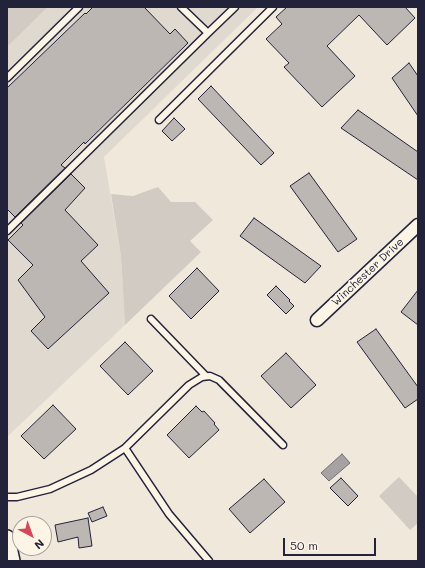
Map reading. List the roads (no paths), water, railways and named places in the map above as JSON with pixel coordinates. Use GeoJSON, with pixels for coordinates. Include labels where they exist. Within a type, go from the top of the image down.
{"type":"FeatureCollection","features":[{"type":"Feature","properties":{"kind":"street","name":"Winchester Drive"},"geometry":{"type":"LineString","coordinates":[[317,320],[418,225]]}},
{"type":"Feature","properties":{"kind":"street"},"geometry":{"type":"LineString","coordinates":[[7,538],[12,561]]}},
{"type":"Feature","properties":{"kind":"lane"},"geometry":{"type":"LineString","coordinates":[[7,78],[79,7]]}},
{"type":"Feature","properties":{"kind":"lane"},"geometry":{"type":"LineString","coordinates":[[7,231],[235,7]]}},
{"type":"Feature","properties":{"kind":"lane"},"geometry":{"type":"LineString","coordinates":[[159,120],[273,7]]}},
{"type":"Feature","properties":{"kind":"lane"},"geometry":{"type":"LineString","coordinates":[[184,8],[208,34]]}},
{"type":"Feature","properties":{"kind":"lane"},"geometry":{"type":"LineString","coordinates":[[151,319],[206,376]]}},
{"type":"Feature","properties":{"kind":"lane"},"geometry":{"type":"LineString","coordinates":[[7,497],[17,497],[50,489],[91,470],[125,448],[189,385],[206,376],[219,380],[283,445]]}},
{"type":"Feature","properties":{"kind":"lane"},"geometry":{"type":"LineString","coordinates":[[125,448],[169,514],[209,561]]}}]}
